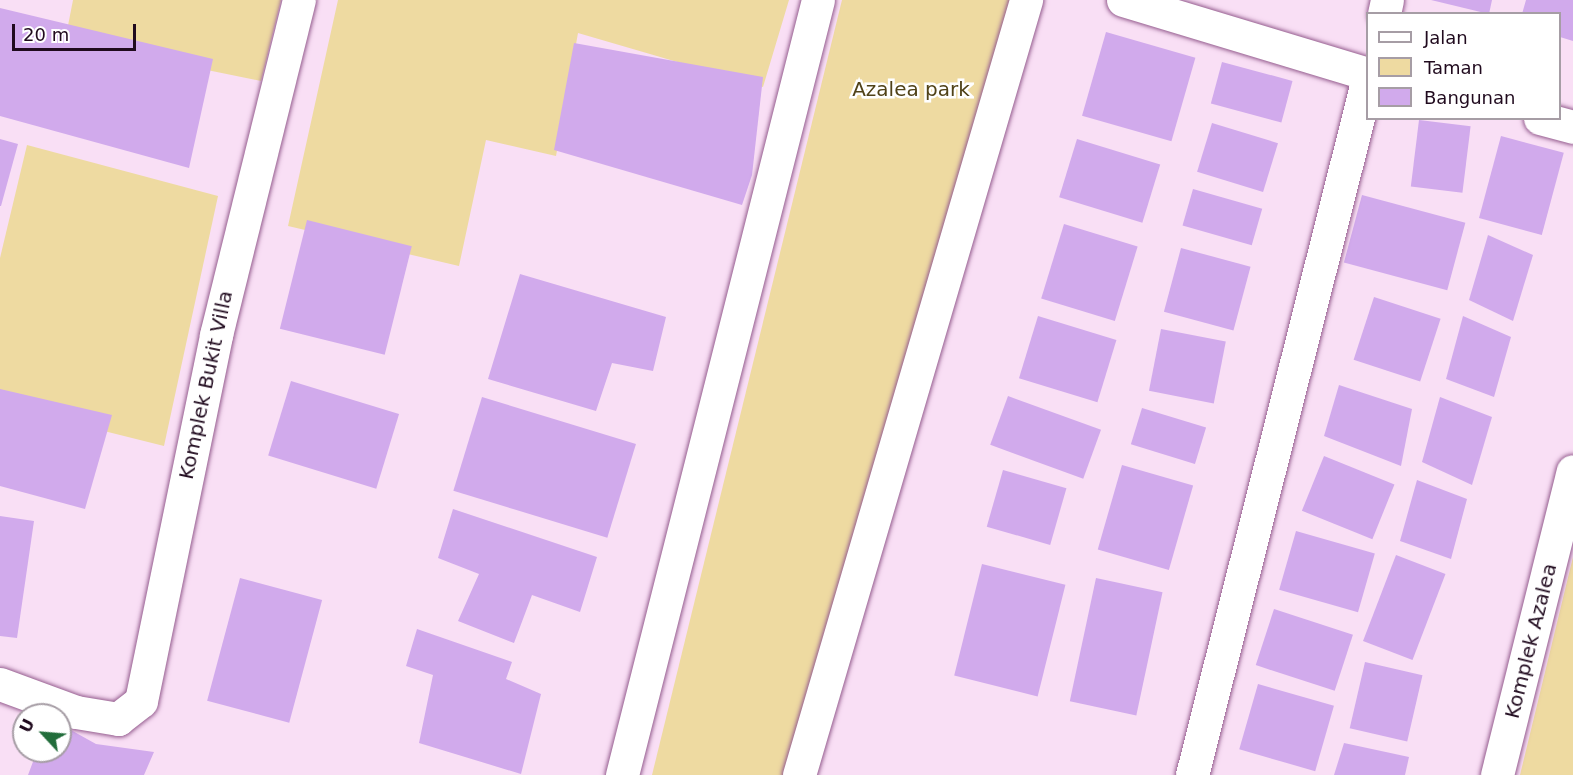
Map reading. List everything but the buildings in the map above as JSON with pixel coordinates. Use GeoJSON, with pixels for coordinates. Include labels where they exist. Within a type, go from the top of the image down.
{"type":"FeatureCollection","features":[{"type":"Feature","properties":{"kind":"street","name":"Komplek Bukit Villa"},"geometry":{"type":"LineString","coordinates":[[0,684],[76,712],[118,719],[141,701],[216,335],[299,0]]}},
{"type":"Feature","properties":{"kind":"street"},"geometry":{"type":"LineString","coordinates":[[622,775],[818,0]]}},
{"type":"Feature","properties":{"kind":"street"},"geometry":{"type":"LineString","coordinates":[[799,775],[1026,0]]}},
{"type":"Feature","properties":{"kind":"street"},"geometry":{"type":"LineString","coordinates":[[1123,0],[1366,73]]}},
{"type":"Feature","properties":{"kind":"street"},"geometry":{"type":"LineString","coordinates":[[1192,775],[1366,86]]}},
{"type":"Feature","properties":{"kind":"street"},"geometry":{"type":"LineString","coordinates":[[1547,120],[1573,127]]}},
{"type":"Feature","properties":{"kind":"street","name":"Komplek Azalea"},"geometry":{"type":"LineString","coordinates":[[1497,775],[1573,471]]}},
{"type":"Feature","properties":{"kind":"green space"},"geometry":{"type":"Polygon","coordinates":[[[73,0],[281,0],[261,81],[65,41],[73,0]]]}},
{"type":"Feature","properties":{"kind":"green space"},"geometry":{"type":"Polygon","coordinates":[[[338,0],[789,0],[763,87],[578,33],[556,156],[486,140],[459,266],[288,226],[338,0]]]}},
{"type":"Feature","properties":{"kind":"green space","name":"Azalea park"},"geometry":{"type":"Polygon","coordinates":[[[842,0],[1026,0],[812,775],[652,775],[842,0]]]}},
{"type":"Feature","properties":{"kind":"green space"},"geometry":{"type":"Polygon","coordinates":[[[27,145],[218,196],[164,446],[0,405],[0,258],[27,145]]]}},
{"type":"Feature","properties":{"kind":"green space"},"geometry":{"type":"Polygon","coordinates":[[[1573,557],[1573,775],[1520,775],[1573,557]]]}}]}
